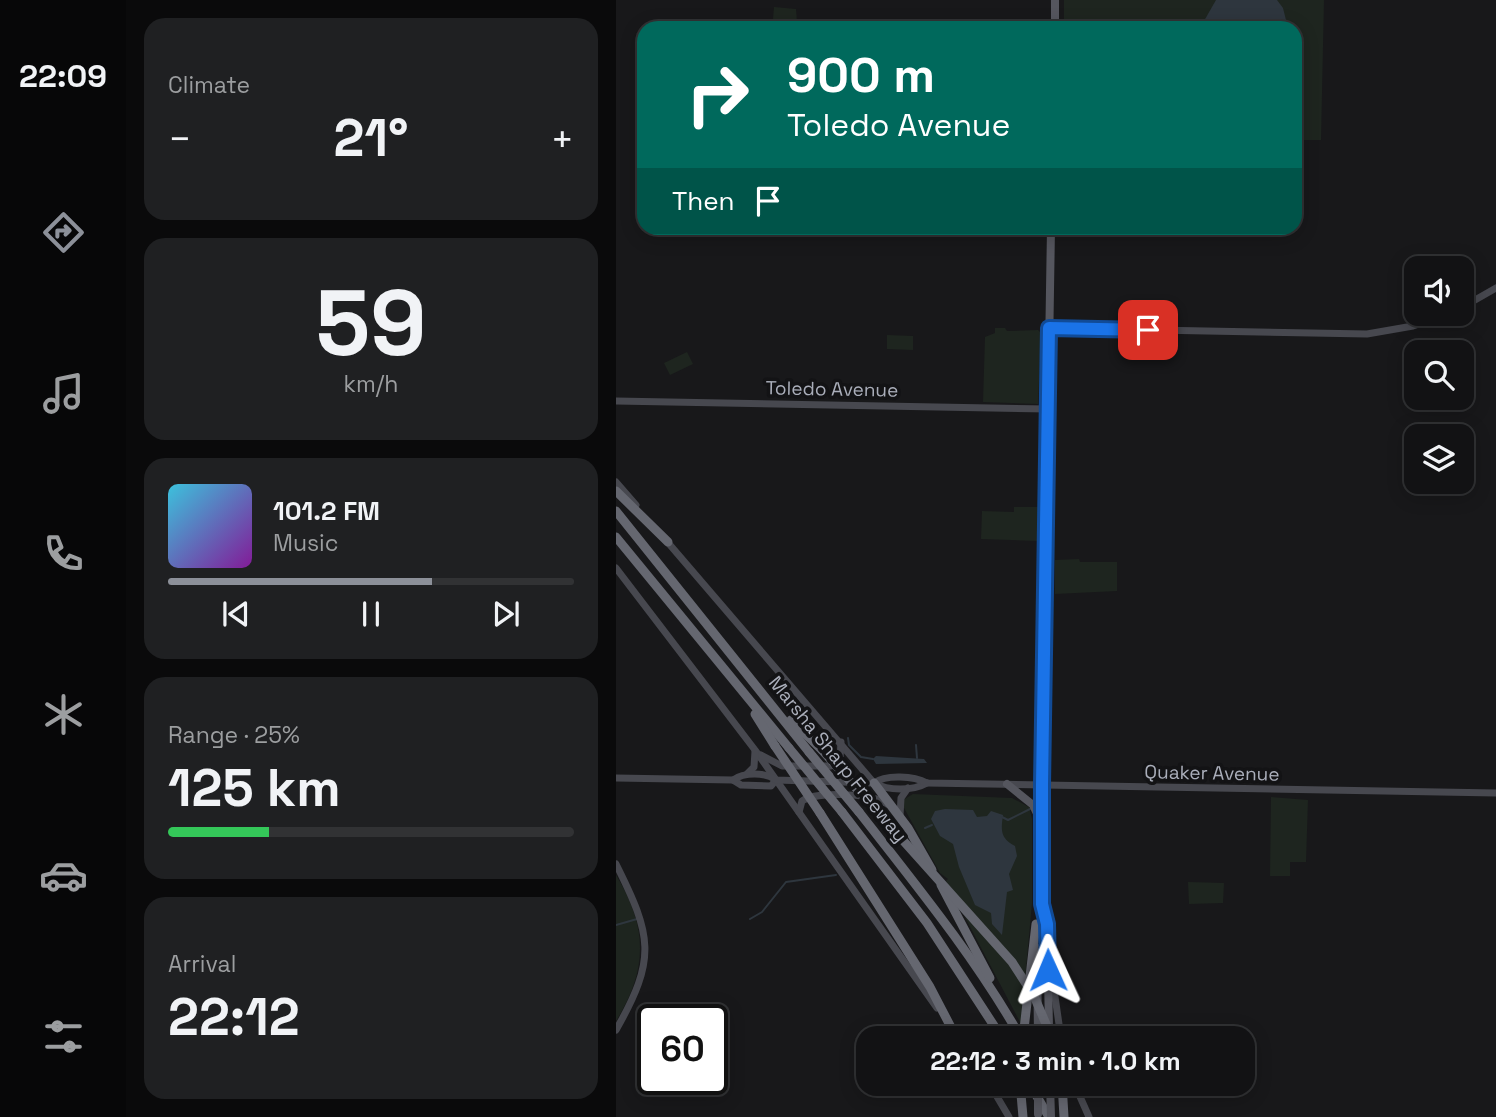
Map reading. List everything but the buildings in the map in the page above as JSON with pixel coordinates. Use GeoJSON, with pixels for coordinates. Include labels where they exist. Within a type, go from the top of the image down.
{"type":"FeatureCollection","features":[{"type":"Feature","properties":{"kind":"highway"},"geometry":{"type":"LineString","coordinates":[[616,491],[668,542]]}},
{"type":"Feature","properties":{"kind":"highway","name":"Marsha Sharp Freeway"},"geometry":{"type":"LineString","coordinates":[[616,511],[770,699],[934,908],[1016,1026]]}},
{"type":"Feature","properties":{"kind":"highway","name":"Marsha Sharp Freeway"},"geometry":{"type":"LineString","coordinates":[[616,537],[842,812],[927,923],[994,1026]]}},
{"type":"Feature","properties":{"kind":"highway"},"geometry":{"type":"LineString","coordinates":[[735,683],[930,987],[951,1026]]}},
{"type":"Feature","properties":{"kind":"highway"},"geometry":{"type":"LineString","coordinates":[[770,699],[822,750],[1012,962],[1034,996],[1046,1026]]}},
{"type":"Feature","properties":{"kind":"highway"},"geometry":{"type":"LineString","coordinates":[[874,783],[900,816],[959,918],[1001,1002]]}},
{"type":"Feature","properties":{"kind":"highway"},"geometry":{"type":"LineString","coordinates":[[1023,1026],[1036,924]]}},
{"type":"Feature","properties":{"kind":"highway"},"geometry":{"type":"LineString","coordinates":[[1021,1096],[1023,1117]]}},
{"type":"Feature","properties":{"kind":"highway"},"geometry":{"type":"LineString","coordinates":[[1035,1096],[1045,1116]]}},
{"type":"Feature","properties":{"kind":"highway"},"geometry":{"type":"LineString","coordinates":[[1055,1096],[1065,1117]]}},
{"type":"Feature","properties":{"kind":"highway"},"geometry":{"type":"LineString","coordinates":[[1063,1096],[1065,1117]]}},
{"type":"Feature","properties":{"kind":"main road"},"geometry":{"type":"LineString","coordinates":[[1055,0],[1055,21]]}},
{"type":"Feature","properties":{"kind":"main road"},"geometry":{"type":"LineString","coordinates":[[1051,235],[1042,904],[1059,1026]]}},
{"type":"Feature","properties":{"kind":"main road"},"geometry":{"type":"LineString","coordinates":[[1474,301],[1496,288]]}},
{"type":"Feature","properties":{"kind":"main road"},"geometry":{"type":"LineString","coordinates":[[1049,328],[1367,334],[1413,326]]}},
{"type":"Feature","properties":{"kind":"main road","name":"Toledo Avenue"},"geometry":{"type":"LineString","coordinates":[[616,401],[1048,409]]}},
{"type":"Feature","properties":{"kind":"main road","name":"Marsha Sharp Freeway"},"geometry":{"type":"LineString","coordinates":[[616,482],[874,783]]}},
{"type":"Feature","properties":{"kind":"main road"},"geometry":{"type":"LineString","coordinates":[[616,568],[755,750],[949,1026]]}},
{"type":"Feature","properties":{"kind":"main road"},"geometry":{"type":"LineString","coordinates":[[755,750],[778,766],[831,766],[840,759],[841,742]]}},
{"type":"Feature","properties":{"kind":"main road"},"geometry":{"type":"LineString","coordinates":[[746,775],[754,767],[755,750]]}},
{"type":"Feature","properties":{"kind":"main road","name":"Quaker Avenue"},"geometry":{"type":"LineString","coordinates":[[616,778],[733,780],[746,775],[769,775],[776,780],[874,783],[883,788],[918,788],[927,783]]}},
{"type":"Feature","properties":{"kind":"main road","name":"Quaker Avenue"},"geometry":{"type":"LineString","coordinates":[[874,783],[881,778],[919,779],[927,783],[1496,793]]}},
{"type":"Feature","properties":{"kind":"main road","name":"Quaker Avenue"},"geometry":{"type":"LineString","coordinates":[[733,780],[741,785],[771,786],[776,780]]}},
{"type":"Feature","properties":{"kind":"main road"},"geometry":{"type":"LineString","coordinates":[[1007,784],[1032,805],[1042,826]]}},
{"type":"Feature","properties":{"kind":"main road"},"geometry":{"type":"LineString","coordinates":[[900,816],[901,798],[908,788]]}},
{"type":"Feature","properties":{"kind":"main road"},"geometry":{"type":"LineString","coordinates":[[799,813],[801,803],[812,796],[872,796],[900,816]]}},
{"type":"Feature","properties":{"kind":"main road"},"geometry":{"type":"LineString","coordinates":[[616,864],[639,909],[645,954],[638,989],[616,1030]]}},
{"type":"Feature","properties":{"kind":"main road"},"geometry":{"type":"LineString","coordinates":[[1038,1026],[1036,924],[1042,904]]}},
{"type":"Feature","properties":{"kind":"main road"},"geometry":{"type":"LineString","coordinates":[[1047,947],[1050,1026]]}},
{"type":"Feature","properties":{"kind":"main road"},"geometry":{"type":"LineString","coordinates":[[997,1096],[1009,1117]]}},
{"type":"Feature","properties":{"kind":"main road"},"geometry":{"type":"LineString","coordinates":[[1041,1096],[1045,1116]]}},
{"type":"Feature","properties":{"kind":"main road"},"geometry":{"type":"LineString","coordinates":[[1045,1116],[1047,1096]]}},
{"type":"Feature","properties":{"kind":"main road"},"geometry":{"type":"LineString","coordinates":[[1080,1096],[1089,1117]]}},
{"type":"Feature","properties":{"kind":"shaded area"},"geometry":{"type":"Polygon","coordinates":[[[1064,0],[1324,0],[1321,140],[1302,140],[1302,21],[1064,21],[1064,0]]]}},
{"type":"Feature","properties":{"kind":"shaded area"},"geometry":{"type":"Polygon","coordinates":[[[1216,0],[1277,0],[1283,8],[1286,21],[1204,21],[1216,0]]]}},
{"type":"Feature","properties":{"kind":"shaded area"},"geometry":{"type":"Polygon","coordinates":[[[774,7],[796,9],[797,21],[773,19],[774,7]]]}},
{"type":"Feature","properties":{"kind":"shaded area"},"geometry":{"type":"Polygon","coordinates":[[[995,328],[1005,328],[1007,331],[1038,330],[1041,333],[1038,404],[983,402],[985,337],[995,333],[995,328]]]}},
{"type":"Feature","properties":{"kind":"shaded area"},"geometry":{"type":"Polygon","coordinates":[[[887,335],[913,336],[913,350],[887,349],[887,335]]]}},
{"type":"Feature","properties":{"kind":"shaded area"},"geometry":{"type":"Polygon","coordinates":[[[687,352],[693,364],[670,375],[664,363],[687,352]]]}},
{"type":"Feature","properties":{"kind":"shaded area"},"geometry":{"type":"Polygon","coordinates":[[[1014,507],[1039,507],[1038,541],[981,539],[982,511],[1014,512],[1014,507]]]}},
{"type":"Feature","properties":{"kind":"shaded area"},"geometry":{"type":"Polygon","coordinates":[[[1079,559],[1080,562],[1117,562],[1117,591],[1055,594],[1055,560],[1079,559]]]}},
{"type":"Feature","properties":{"kind":"shaded area"},"geometry":{"type":"Polygon","coordinates":[[[876,756],[924,759],[927,763],[876,764],[873,759],[876,756]]]}},
{"type":"Feature","properties":{"kind":"shaded area"},"geometry":{"type":"Polygon","coordinates":[[[913,794],[1012,798],[1029,807],[1032,819],[1032,903],[1021,1024],[946,881],[948,879],[940,873],[904,808],[903,800],[913,794]]]}},
{"type":"Feature","properties":{"kind":"shaded area"},"geometry":{"type":"Polygon","coordinates":[[[1271,797],[1308,800],[1306,862],[1290,862],[1290,876],[1270,876],[1271,797]]]}},
{"type":"Feature","properties":{"kind":"shaded area"},"geometry":{"type":"Polygon","coordinates":[[[973,810],[977,817],[987,816],[991,811],[1003,815],[1003,833],[1015,846],[1017,856],[1009,874],[1013,890],[1007,892],[1002,935],[992,924],[991,913],[975,905],[959,867],[953,844],[940,836],[931,819],[935,811],[973,810]]]}},
{"type":"Feature","properties":{"kind":"shaded area"},"geometry":{"type":"Polygon","coordinates":[[[616,875],[634,913],[640,948],[634,984],[616,1021],[616,875]]]}},
{"type":"Feature","properties":{"kind":"shaded area"},"geometry":{"type":"Polygon","coordinates":[[[1188,882],[1224,883],[1223,903],[1189,904],[1188,882]]]}},
{"type":"Feature","properties":{"kind":"waterway"},"geometry":{"type":"LineString","coordinates":[[848,738],[849,745],[861,757],[873,759]]}},
{"type":"Feature","properties":{"kind":"waterway"},"geometry":{"type":"LineString","coordinates":[[916,745],[917,758]]}},
{"type":"Feature","properties":{"kind":"waterway"},"geometry":{"type":"LineString","coordinates":[[1002,817],[1008,820],[1030,809]]}},
{"type":"Feature","properties":{"kind":"waterway"},"geometry":{"type":"LineString","coordinates":[[925,828],[932,825]]}},
{"type":"Feature","properties":{"kind":"waterway"},"geometry":{"type":"LineString","coordinates":[[750,919],[762,912],[786,882],[836,875]]}},
{"type":"Feature","properties":{"kind":"waterway"},"geometry":{"type":"LineString","coordinates":[[616,925],[637,919]]}},
{"type":"Feature","properties":{"kind":"route"},"geometry":{"type":"LineString","coordinates":[[1048,970],[1047,924],[1042,904],[1042,785],[1049,328],[1148,330]]}}]}
